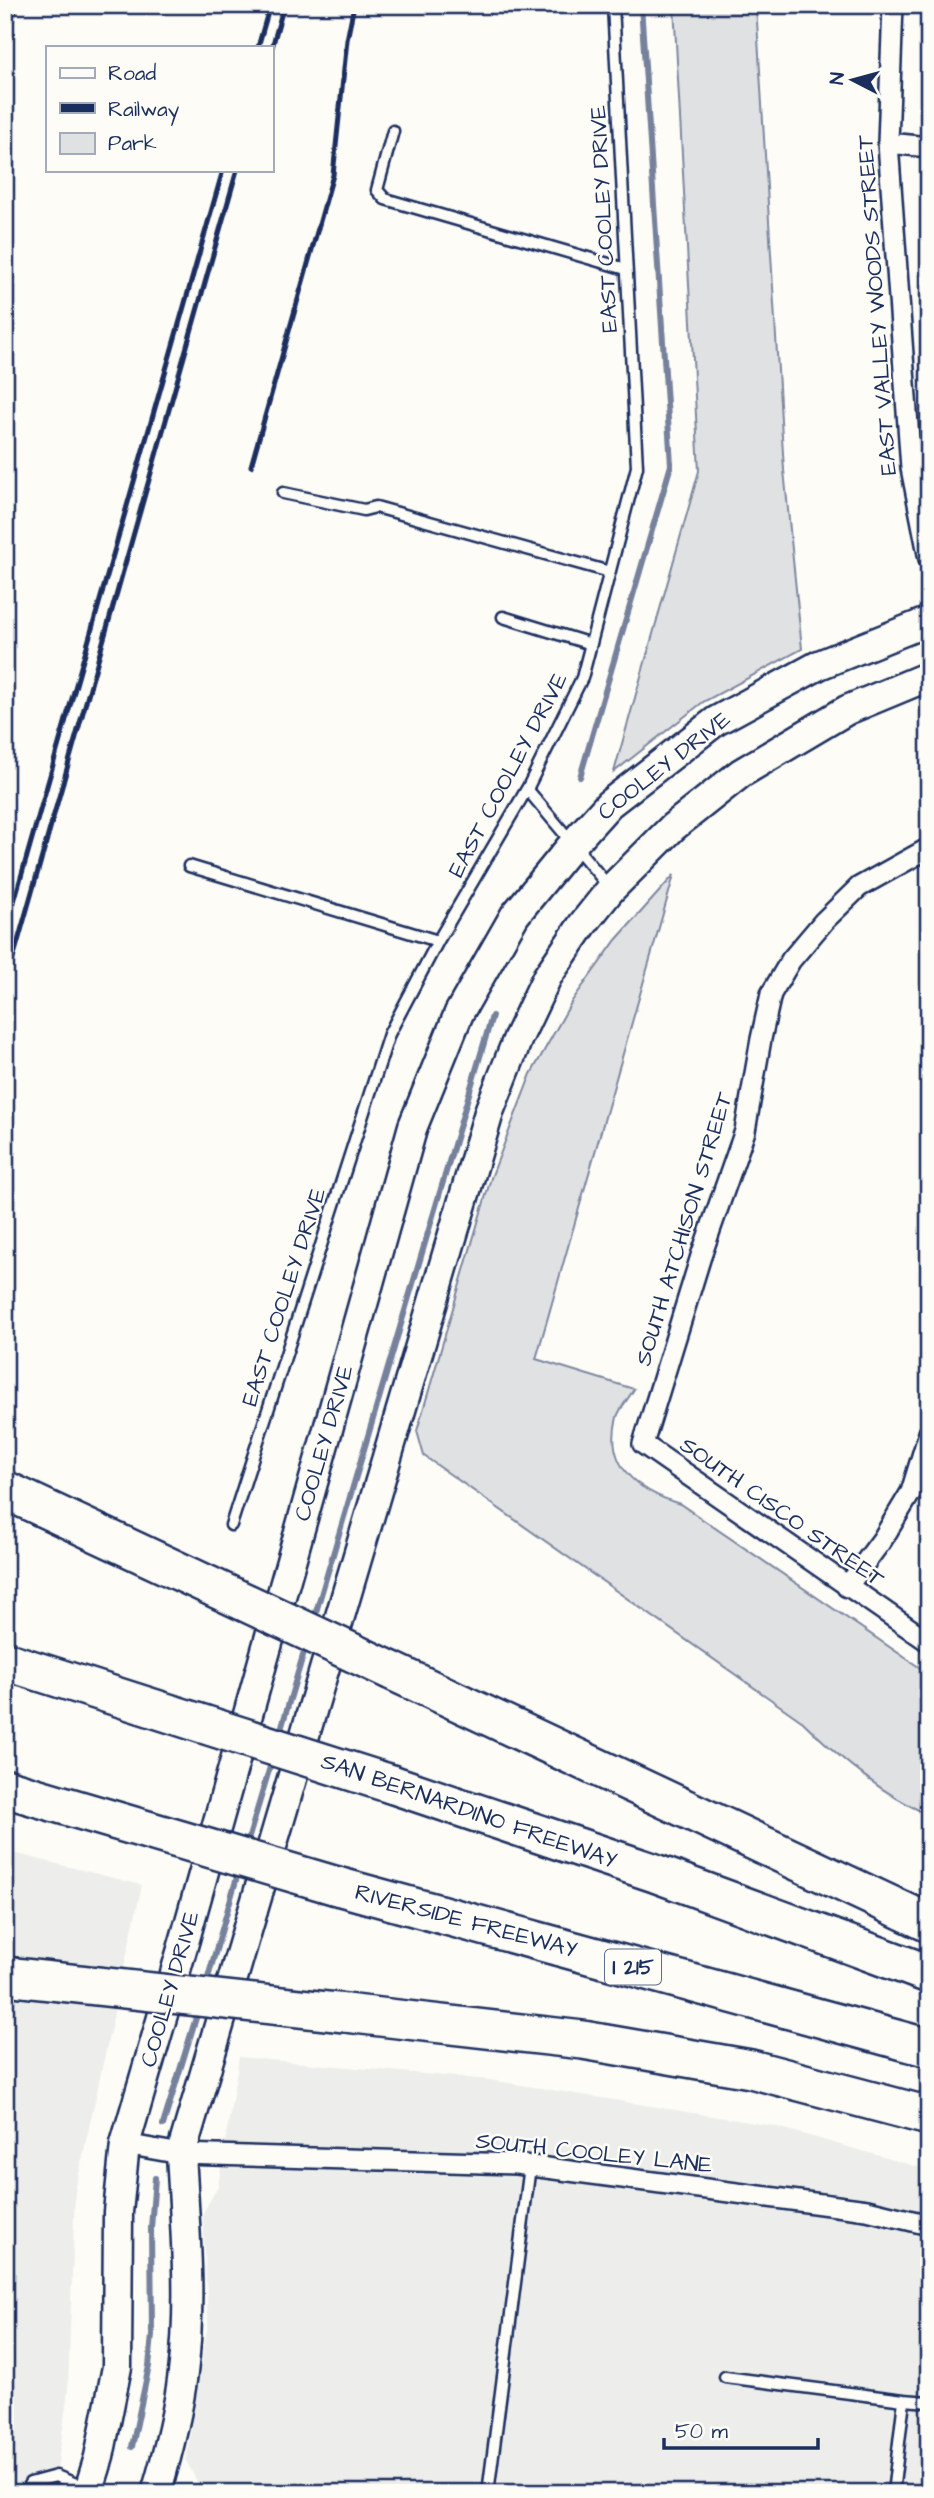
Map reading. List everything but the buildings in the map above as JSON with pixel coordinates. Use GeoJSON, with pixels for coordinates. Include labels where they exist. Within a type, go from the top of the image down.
{"type":"FeatureCollection","features":[{"type":"Feature","properties":{"kind":"highway"},"geometry":{"type":"LineString","coordinates":[[5,1490],[929,1923]]}},
{"type":"Feature","properties":{"kind":"highway","name":"SAN BERNARDINO FREEWAY"},"geometry":{"type":"LineString","coordinates":[[5,1661],[391,1784],[626,1863],[929,1974]]}},
{"type":"Feature","properties":{"kind":"highway","name":"RIVERSIDE FREEWAY"},"geometry":{"type":"LineString","coordinates":[[5,1788],[337,1886],[929,2048]]}},
{"type":"Feature","properties":{"kind":"highway"},"geometry":{"type":"LineString","coordinates":[[5,1976],[583,2040],[751,2069],[929,2116]]}},
{"type":"Feature","properties":{"kind":"street","name":"EAST VALLEY WOODS STREET"},"geometry":{"type":"LineString","coordinates":[[893,5],[888,143],[929,559]]}},
{"type":"Feature","properties":{"kind":"street"},"geometry":{"type":"LineString","coordinates":[[888,143],[929,147]]}},
{"type":"Feature","properties":{"kind":"street","name":"COOLEY DRIVE"},"geometry":{"type":"LineString","coordinates":[[91,2491],[117,2367],[118,2212],[125,2144],[413,1126],[459,1013],[515,915],[609,804],[716,721],[819,665],[929,621]]}},
{"type":"Feature","properties":{"kind":"street"},"geometry":{"type":"LineString","coordinates":[[156,2493],[172,2438],[183,2371],[187,2287],[181,2154],[490,1109],[518,1038],[547,977],[583,924],[611,889],[673,827],[741,773],[847,710],[929,676]]}},
{"type":"Feature","properties":{"kind":"street","name":"SOUTH ATCHISON STREET"},"geometry":{"type":"LineString","coordinates":[[643,1444],[701,1256],[745,1131],[772,994],[791,960],[824,921],[859,887],[929,848]]}},
{"type":"Feature","properties":{"kind":"street"},"geometry":{"type":"LineString","coordinates":[[847,1587],[911,1492],[929,1433]]}},
{"type":"Feature","properties":{"kind":"street","name":"SOUTH CISCO STREET"},"geometry":{"type":"LineString","coordinates":[[643,1444],[929,1642]]}},
{"type":"Feature","properties":{"kind":"street","name":"SOUTH COOLEY LANE"},"geometry":{"type":"LineString","coordinates":[[125,2144],[181,2154],[530,2166],[867,2210],[929,2225]]}},
{"type":"Feature","properties":{"kind":"lane"},"geometry":{"type":"LineString","coordinates":[[5,27],[11,5]]}},
{"type":"Feature","properties":{"kind":"lane","name":"EAST COOLEY DRIVE"},"geometry":{"type":"LineString","coordinates":[[231,1525],[389,1034],[438,942],[527,789],[583,678],[637,467],[612,5]]}},
{"type":"Feature","properties":{"kind":"lane"},"geometry":{"type":"LineString","coordinates":[[393,131],[377,190],[385,199],[626,269]]}},
{"type":"Feature","properties":{"kind":"lane"},"geometry":{"type":"LineString","coordinates":[[283,493],[364,509],[376,507],[610,572]]}},
{"type":"Feature","properties":{"kind":"lane"},"geometry":{"type":"LineString","coordinates":[[503,617],[591,645]]}},
{"type":"Feature","properties":{"kind":"lane"},"geometry":{"type":"LineString","coordinates":[[527,789],[611,889]]}},
{"type":"Feature","properties":{"kind":"lane"},"geometry":{"type":"LineString","coordinates":[[189,866],[438,942]]}},
{"type":"Feature","properties":{"kind":"lane"},"geometry":{"type":"LineString","coordinates":[[488,2493],[530,2166]]}},
{"type":"Feature","properties":{"kind":"lane"},"geometry":{"type":"LineString","coordinates":[[724,2377],[929,2402]]}},
{"type":"Feature","properties":{"kind":"lane"},"geometry":{"type":"LineString","coordinates":[[893,2493],[904,2400]]}},
{"type":"Feature","properties":{"kind":"lane"},"geometry":{"type":"LineString","coordinates":[[25,2493],[30,2483],[56,2476],[91,2491]]}},
{"type":"Feature","properties":{"kind":"shaded area"},"geometry":{"type":"Polygon","coordinates":[[[5,1851],[142,1885],[75,2192],[68,2391],[54,2493],[5,2493],[5,1851]]]}},
{"type":"Feature","properties":{"kind":"shaded area"},"geometry":{"type":"Polygon","coordinates":[[[239,2057],[490,2080],[774,2126],[929,2170],[929,2493],[194,2493],[197,2482],[186,2460],[208,2323],[203,2213],[218,2186],[239,2057]]]}},
{"type":"Feature","properties":{"kind":"green space"},"geometry":{"type":"Polygon","coordinates":[[[674,5],[756,5],[784,470],[802,649],[703,702],[614,772],[699,471],[674,5]]]}},
{"type":"Feature","properties":{"kind":"green space"},"geometry":{"type":"Polygon","coordinates":[[[674,875],[536,1359],[634,1389],[618,1414],[614,1435],[615,1450],[620,1463],[638,1484],[680,1504],[929,1674],[929,1815],[878,1786],[846,1762],[803,1722],[424,1456],[417,1431],[491,1178],[531,1074],[572,1001],[616,940],[674,875]]]}},
{"type":"Feature","properties":{"kind":"waterway"},"geometry":{"type":"LineString","coordinates":[[580,777],[671,465],[641,5]]}},
{"type":"Feature","properties":{"kind":"waterway"},"geometry":{"type":"LineString","coordinates":[[313,1622],[492,1016]]}},
{"type":"Feature","properties":{"kind":"waterway"},"geometry":{"type":"LineString","coordinates":[[279,1736],[307,1642]]}},
{"type":"Feature","properties":{"kind":"waterway"},"geometry":{"type":"LineString","coordinates":[[246,1847],[272,1760]]}},
{"type":"Feature","properties":{"kind":"waterway"},"geometry":{"type":"LineString","coordinates":[[205,1988],[239,1870]]}},
{"type":"Feature","properties":{"kind":"waterway"},"geometry":{"type":"LineString","coordinates":[[163,2125],[199,2008]]}},
{"type":"Feature","properties":{"kind":"waterway"},"geometry":{"type":"LineString","coordinates":[[132,2447],[149,2366],[152,2335],[151,2228],[155,2178]]}},
{"type":"Feature","properties":{"kind":"railway"},"geometry":{"type":"LineString","coordinates":[[258,46],[270,5]]}},
{"type":"Feature","properties":{"kind":"railway"},"geometry":{"type":"LineString","coordinates":[[272,46],[284,5]]}},
{"type":"Feature","properties":{"kind":"railway"},"geometry":{"type":"LineString","coordinates":[[251,466],[333,175],[347,40],[354,5]]}},
{"type":"Feature","properties":{"kind":"railway"},"geometry":{"type":"LineString","coordinates":[[5,933],[222,172]]}},
{"type":"Feature","properties":{"kind":"railway"},"geometry":{"type":"LineString","coordinates":[[5,987],[236,172]]}}]}
